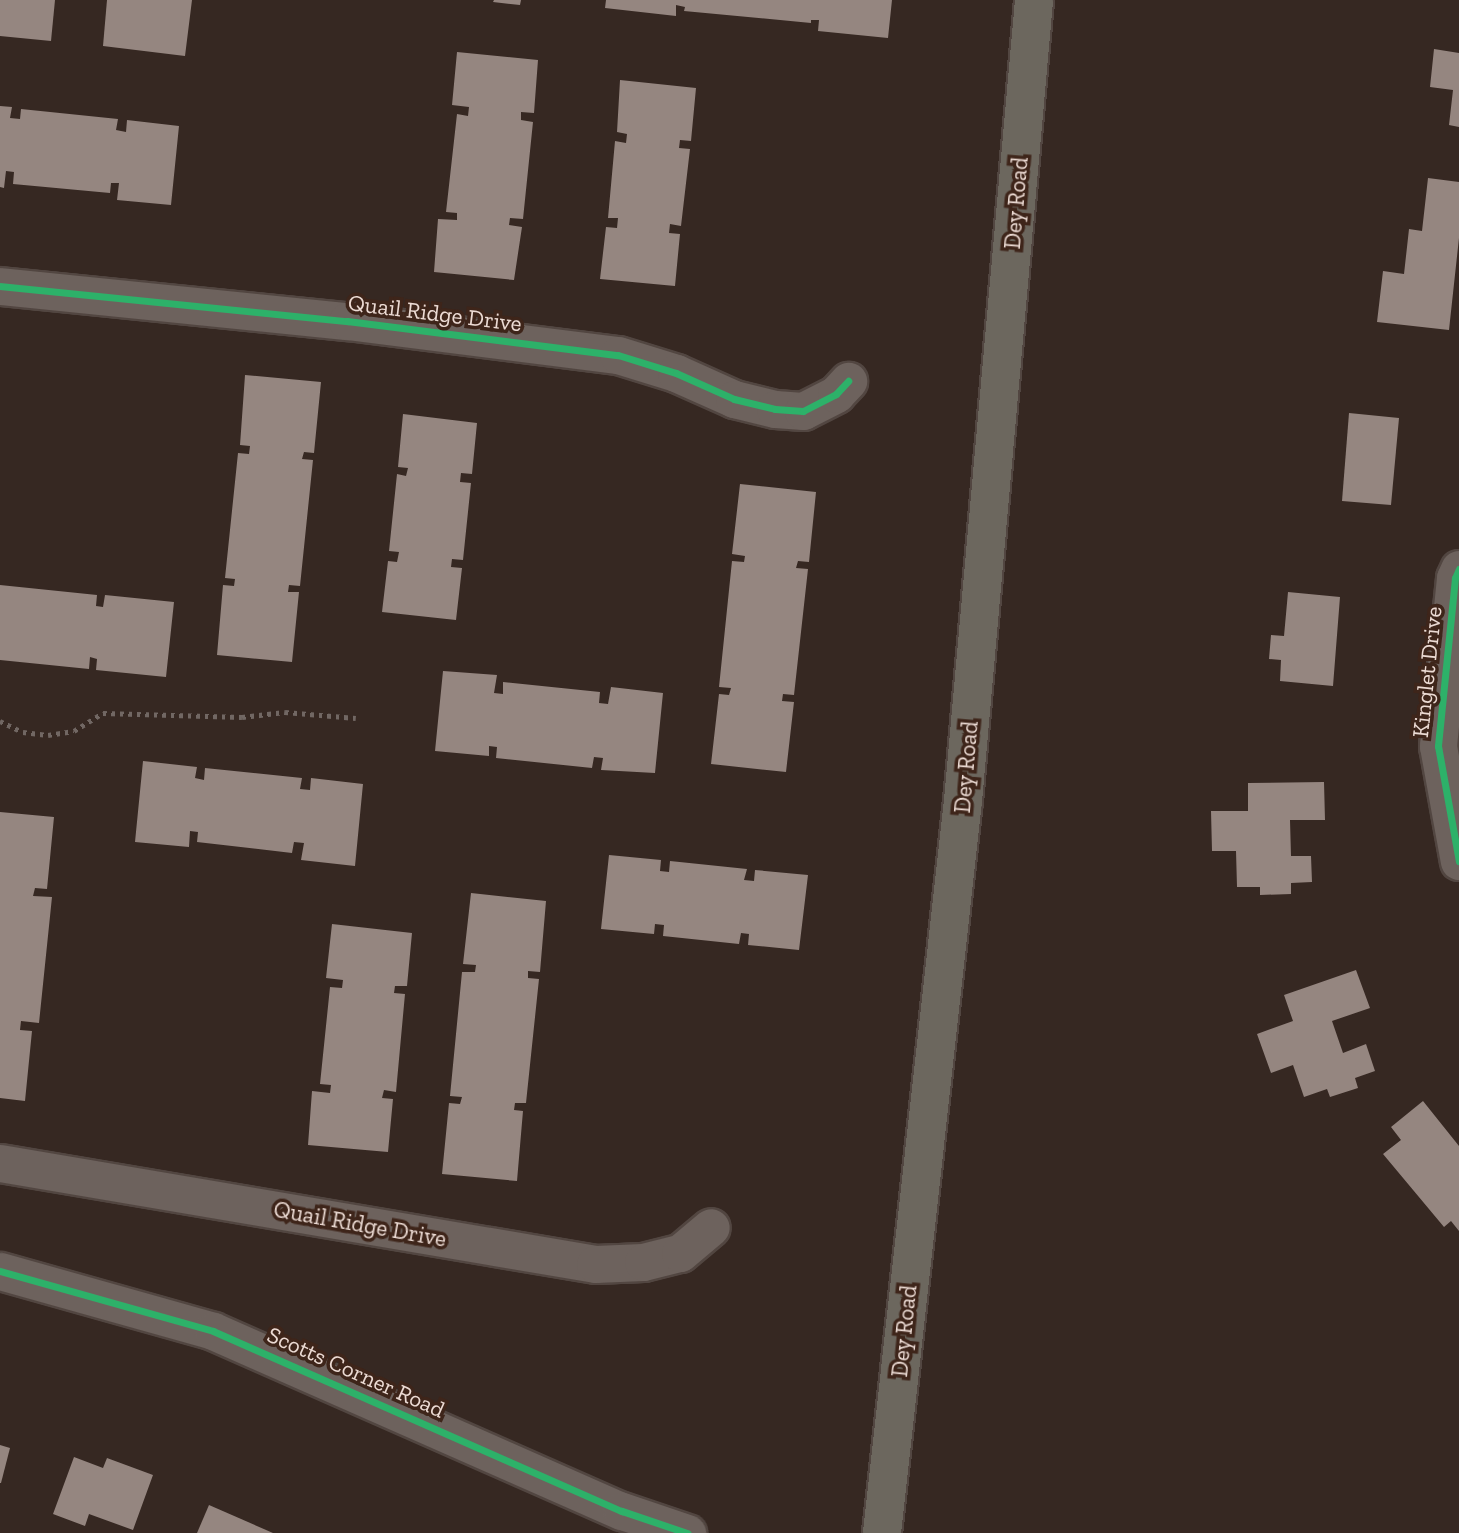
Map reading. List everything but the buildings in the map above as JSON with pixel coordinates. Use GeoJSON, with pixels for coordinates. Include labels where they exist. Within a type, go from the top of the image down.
{"type":"FeatureCollection","features":[{"type":"Feature","properties":{"kind":"main road","name":"Dey Road"},"geometry":{"type":"LineString","coordinates":[[882,1533],[963,801],[1034,0]]}},
{"type":"Feature","properties":{"kind":"street","name":"Quail Ridge Drive"},"geometry":{"type":"LineString","coordinates":[[0,286],[346,321],[618,355],[676,373],[734,399],[775,409],[803,411],[836,394],[848,381]]}},
{"type":"Feature","properties":{"kind":"street","name":"Kinglet Drive"},"geometry":{"type":"LineString","coordinates":[[1459,569],[1455,578],[1437,746],[1459,861]]}},
{"type":"Feature","properties":{"kind":"street","name":"Quail Ridge Drive"},"geometry":{"type":"LineString","coordinates":[[0,1163],[595,1264],[643,1262],[680,1253],[711,1227]]}},
{"type":"Feature","properties":{"kind":"street","name":"Scotts Corner Road"},"geometry":{"type":"LineString","coordinates":[[0,1270],[214,1331],[622,1511],[687,1533]]}},
{"type":"Feature","properties":{"kind":"path"},"geometry":{"type":"LineString","coordinates":[[0,721],[23,732],[48,735],[74,731],[103,713],[242,717],[285,712],[356,718]]}},
{"type":"Feature","properties":{"kind":"cycle path"},"geometry":{"type":"LineString","coordinates":[[0,286],[347,321],[618,355],[676,373],[734,399],[775,409],[803,411],[836,394],[848,381]]}},
{"type":"Feature","properties":{"kind":"cycle path"},"geometry":{"type":"LineString","coordinates":[[1459,569],[1455,578],[1438,746],[1459,861]]}},
{"type":"Feature","properties":{"kind":"cycle path"},"geometry":{"type":"LineString","coordinates":[[0,1271],[213,1331],[622,1511],[687,1533]]}}]}
